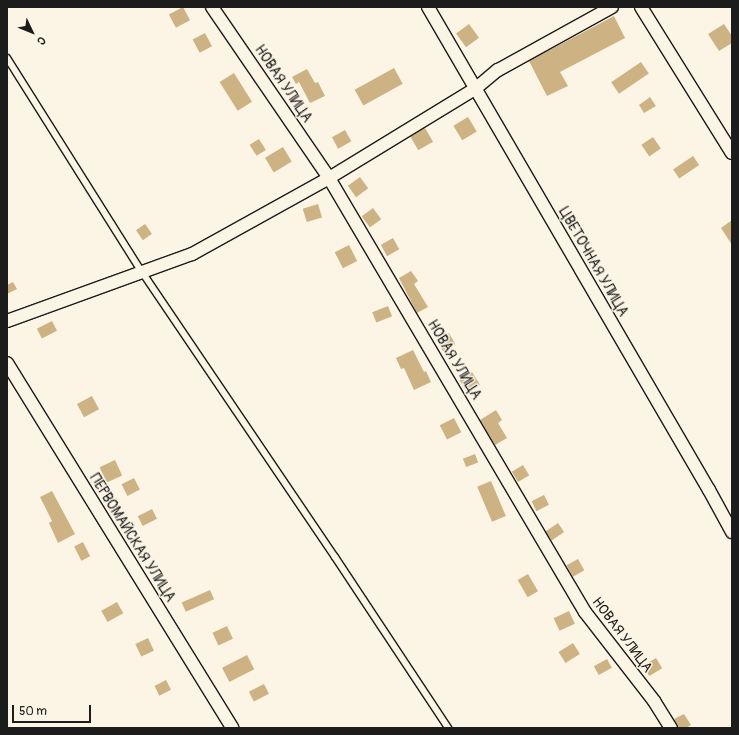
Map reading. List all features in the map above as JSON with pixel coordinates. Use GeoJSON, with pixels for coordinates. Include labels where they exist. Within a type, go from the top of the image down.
{"type":"FeatureCollection","features":[{"type":"Feature","properties":{"kind":"street","name":"НОВАЯ УЛИЦА"},"geometry":{"type":"LineString","coordinates":[[212,7],[329,178],[585,612],[654,701],[670,728]]}},
{"type":"Feature","properties":{"kind":"street","name":"ЦВЕТОЧНАЯ УЛИЦА"},"geometry":{"type":"LineString","coordinates":[[428,7],[710,490],[732,532]]}},
{"type":"Feature","properties":{"kind":"street"},"geometry":{"type":"LineString","coordinates":[[7,321],[192,254],[329,178],[475,89],[498,70],[612,7]]}},
{"type":"Feature","properties":{"kind":"street"},"geometry":{"type":"LineString","coordinates":[[641,7],[732,153]]}},
{"type":"Feature","properties":{"kind":"street","name":"ПЕРВОМАЙСКАЯ УЛИЦА"},"geometry":{"type":"LineString","coordinates":[[7,363],[232,728]]}},
{"type":"Feature","properties":{"kind":"lane"},"geometry":{"type":"LineString","coordinates":[[7,58],[142,272],[336,557],[448,728]]}},
{"type":"Feature","properties":{"kind":"building"},"geometry":{"type":"Polygon","coordinates":[[[183,7],[190,20],[176,28],[169,15],[183,7]]]}},
{"type":"Feature","properties":{"kind":"building"},"geometry":{"type":"Polygon","coordinates":[[[614,16],[625,38],[560,72],[568,86],[547,96],[529,61],[614,16]]]}},
{"type":"Feature","properties":{"kind":"building"},"geometry":{"type":"Polygon","coordinates":[[[469,24],[479,38],[466,47],[456,33],[469,24]]]}},
{"type":"Feature","properties":{"kind":"building"},"geometry":{"type":"Polygon","coordinates":[[[724,24],[732,36],[732,43],[719,51],[708,34],[724,24]]]}},
{"type":"Feature","properties":{"kind":"building"},"geometry":{"type":"Polygon","coordinates":[[[205,33],[212,46],[200,53],[193,40],[205,33]]]}},
{"type":"Feature","properties":{"kind":"building"},"geometry":{"type":"Polygon","coordinates":[[[641,62],[649,74],[619,94],[611,82],[641,62]]]}},
{"type":"Feature","properties":{"kind":"building"},"geometry":{"type":"Polygon","coordinates":[[[394,68],[403,84],[363,106],[355,90],[394,68]]]}},
{"type":"Feature","properties":{"kind":"building"},"geometry":{"type":"Polygon","coordinates":[[[307,69],[315,83],[318,82],[325,96],[310,103],[299,82],[296,84],[292,77],[307,69]]]}},
{"type":"Feature","properties":{"kind":"building"},"geometry":{"type":"Polygon","coordinates":[[[234,73],[252,102],[238,111],[220,82],[234,73]]]}},
{"type":"Feature","properties":{"kind":"building"},"geometry":{"type":"Polygon","coordinates":[[[650,97],[656,106],[644,113],[639,105],[650,97]]]}},
{"type":"Feature","properties":{"kind":"building"},"geometry":{"type":"Polygon","coordinates":[[[468,117],[477,132],[462,140],[453,126],[468,117]]]}},
{"type":"Feature","properties":{"kind":"building"},"geometry":{"type":"Polygon","coordinates":[[[425,128],[433,142],[418,150],[410,136],[425,128]]]}},
{"type":"Feature","properties":{"kind":"building"},"geometry":{"type":"Polygon","coordinates":[[[345,130],[351,141],[338,149],[332,137],[345,130]]]}},
{"type":"Feature","properties":{"kind":"building"},"geometry":{"type":"Polygon","coordinates":[[[653,137],[661,149],[649,156],[641,145],[653,137]]]}},
{"type":"Feature","properties":{"kind":"building"},"geometry":{"type":"Polygon","coordinates":[[[259,139],[266,150],[257,156],[250,145],[259,139]]]}},
{"type":"Feature","properties":{"kind":"building"},"geometry":{"type":"Polygon","coordinates":[[[283,147],[292,162],[274,172],[265,158],[283,147]]]}},
{"type":"Feature","properties":{"kind":"building"},"geometry":{"type":"Polygon","coordinates":[[[693,156],[699,165],[679,179],[673,169],[693,156]]]}},
{"type":"Feature","properties":{"kind":"building"},"geometry":{"type":"Polygon","coordinates":[[[360,177],[368,188],[356,197],[348,186],[360,177]]]}},
{"type":"Feature","properties":{"kind":"building"},"geometry":{"type":"Polygon","coordinates":[[[318,204],[322,217],[307,222],[303,209],[318,204]]]}},
{"type":"Feature","properties":{"kind":"building"},"geometry":{"type":"Polygon","coordinates":[[[373,208],[381,219],[370,228],[362,216],[373,208]]]}},
{"type":"Feature","properties":{"kind":"building"},"geometry":{"type":"Polygon","coordinates":[[[732,220],[732,245],[721,228],[732,220]]]}},
{"type":"Feature","properties":{"kind":"building"},"geometry":{"type":"Polygon","coordinates":[[[145,224],[152,234],[143,240],[136,230],[145,224]]]}},
{"type":"Feature","properties":{"kind":"building"},"geometry":{"type":"Polygon","coordinates":[[[393,238],[399,249],[387,256],[381,245],[393,238]]]}},
{"type":"Feature","properties":{"kind":"building"},"geometry":{"type":"Polygon","coordinates":[[[349,245],[357,261],[343,268],[335,252],[349,245]]]}},
{"type":"Feature","properties":{"kind":"building"},"geometry":{"type":"Polygon","coordinates":[[[411,271],[418,281],[414,284],[428,307],[417,313],[399,278],[411,271]]]}},
{"type":"Feature","properties":{"kind":"building"},"geometry":{"type":"Polygon","coordinates":[[[13,282],[17,289],[7,294],[7,285],[13,282]]]}},
{"type":"Feature","properties":{"kind":"building"},"geometry":{"type":"Polygon","coordinates":[[[388,306],[392,316],[376,323],[372,312],[388,306]]]}},
{"type":"Feature","properties":{"kind":"building"},"geometry":{"type":"Polygon","coordinates":[[[52,321],[57,331],[42,339],[37,329],[52,321]]]}},
{"type":"Feature","properties":{"kind":"building"},"geometry":{"type":"Polygon","coordinates":[[[449,333],[455,344],[443,351],[437,340],[449,333]]]}},
{"type":"Feature","properties":{"kind":"building"},"geometry":{"type":"Polygon","coordinates":[[[413,350],[431,382],[414,390],[404,368],[401,369],[396,358],[413,350]]]}},
{"type":"Feature","properties":{"kind":"building"},"geometry":{"type":"Polygon","coordinates":[[[472,372],[480,385],[467,393],[459,380],[472,372]]]}},
{"type":"Feature","properties":{"kind":"building"},"geometry":{"type":"Polygon","coordinates":[[[92,396],[99,409],[84,417],[77,404],[92,396]]]}},
{"type":"Feature","properties":{"kind":"building"},"geometry":{"type":"Polygon","coordinates":[[[496,410],[502,420],[498,423],[507,438],[495,445],[480,420],[496,410]]]}},
{"type":"Feature","properties":{"kind":"building"},"geometry":{"type":"Polygon","coordinates":[[[454,418],[461,432],[447,440],[440,425],[454,418]]]}},
{"type":"Feature","properties":{"kind":"building"},"geometry":{"type":"Polygon","coordinates":[[[475,454],[478,462],[466,467],[463,459],[475,454]]]}},
{"type":"Feature","properties":{"kind":"building"},"geometry":{"type":"Polygon","coordinates":[[[115,460],[122,475],[107,483],[100,467],[115,460]]]}},
{"type":"Feature","properties":{"kind":"building"},"geometry":{"type":"Polygon","coordinates":[[[523,465],[529,475],[518,482],[512,472],[523,465]]]}},
{"type":"Feature","properties":{"kind":"building"},"geometry":{"type":"Polygon","coordinates":[[[134,478],[140,490],[127,496],[122,484],[134,478]]]}},
{"type":"Feature","properties":{"kind":"building"},"geometry":{"type":"Polygon","coordinates":[[[491,481],[506,516],[492,522],[477,487],[491,481]]]}},
{"type":"Feature","properties":{"kind":"building"},"geometry":{"type":"Polygon","coordinates":[[[52,491],[75,534],[58,543],[49,523],[52,521],[40,497],[52,491]]]}},
{"type":"Feature","properties":{"kind":"building"},"geometry":{"type":"Polygon","coordinates":[[[544,495],[549,505],[537,511],[532,501],[544,495]]]}},
{"type":"Feature","properties":{"kind":"building"},"geometry":{"type":"Polygon","coordinates":[[[152,509],[157,519],[143,526],[138,516],[152,509]]]}},
{"type":"Feature","properties":{"kind":"building"},"geometry":{"type":"Polygon","coordinates":[[[558,523],[564,532],[552,541],[546,531],[558,523]]]}},
{"type":"Feature","properties":{"kind":"building"},"geometry":{"type":"Polygon","coordinates":[[[83,542],[90,556],[81,561],[74,547],[83,542]]]}},
{"type":"Feature","properties":{"kind":"building"},"geometry":{"type":"Polygon","coordinates":[[[578,559],[584,570],[573,577],[567,565],[578,559]]]}},
{"type":"Feature","properties":{"kind":"building"},"geometry":{"type":"Polygon","coordinates":[[[528,574],[538,591],[528,597],[518,580],[528,574]]]}},
{"type":"Feature","properties":{"kind":"building"},"geometry":{"type":"Polygon","coordinates":[[[210,590],[214,599],[186,612],[182,603],[210,590]]]}},
{"type":"Feature","properties":{"kind":"building"},"geometry":{"type":"Polygon","coordinates":[[[117,602],[123,613],[108,622],[101,611],[117,602]]]}},
{"type":"Feature","properties":{"kind":"building"},"geometry":{"type":"Polygon","coordinates":[[[569,611],[575,624],[560,631],[554,618],[569,611]]]}},
{"type":"Feature","properties":{"kind":"building"},"geometry":{"type":"Polygon","coordinates":[[[227,626],[233,639],[218,645],[212,633],[227,626]]]}},
{"type":"Feature","properties":{"kind":"building"},"geometry":{"type":"Polygon","coordinates":[[[148,638],[154,651],[141,657],[135,644],[148,638]]]}},
{"type":"Feature","properties":{"kind":"building"},"geometry":{"type":"Polygon","coordinates":[[[573,643],[580,654],[565,663],[559,652],[573,643]]]}},
{"type":"Feature","properties":{"kind":"building"},"geometry":{"type":"Polygon","coordinates":[[[247,655],[254,669],[229,682],[222,668],[247,655]]]}},
{"type":"Feature","properties":{"kind":"building"},"geometry":{"type":"Polygon","coordinates":[[[656,658],[662,668],[649,676],[643,666],[656,658]]]}},
{"type":"Feature","properties":{"kind":"building"},"geometry":{"type":"Polygon","coordinates":[[[607,659],[612,668],[599,675],[594,666],[607,659]]]}},
{"type":"Feature","properties":{"kind":"building"},"geometry":{"type":"Polygon","coordinates":[[[166,680],[171,690],[159,696],[154,686],[166,680]]]}},
{"type":"Feature","properties":{"kind":"building"},"geometry":{"type":"Polygon","coordinates":[[[264,684],[269,694],[254,702],[249,692],[264,684]]]}},
{"type":"Feature","properties":{"kind":"building"},"geometry":{"type":"Polygon","coordinates":[[[684,714],[691,725],[686,728],[678,728],[674,719],[684,714]]]}}]}
